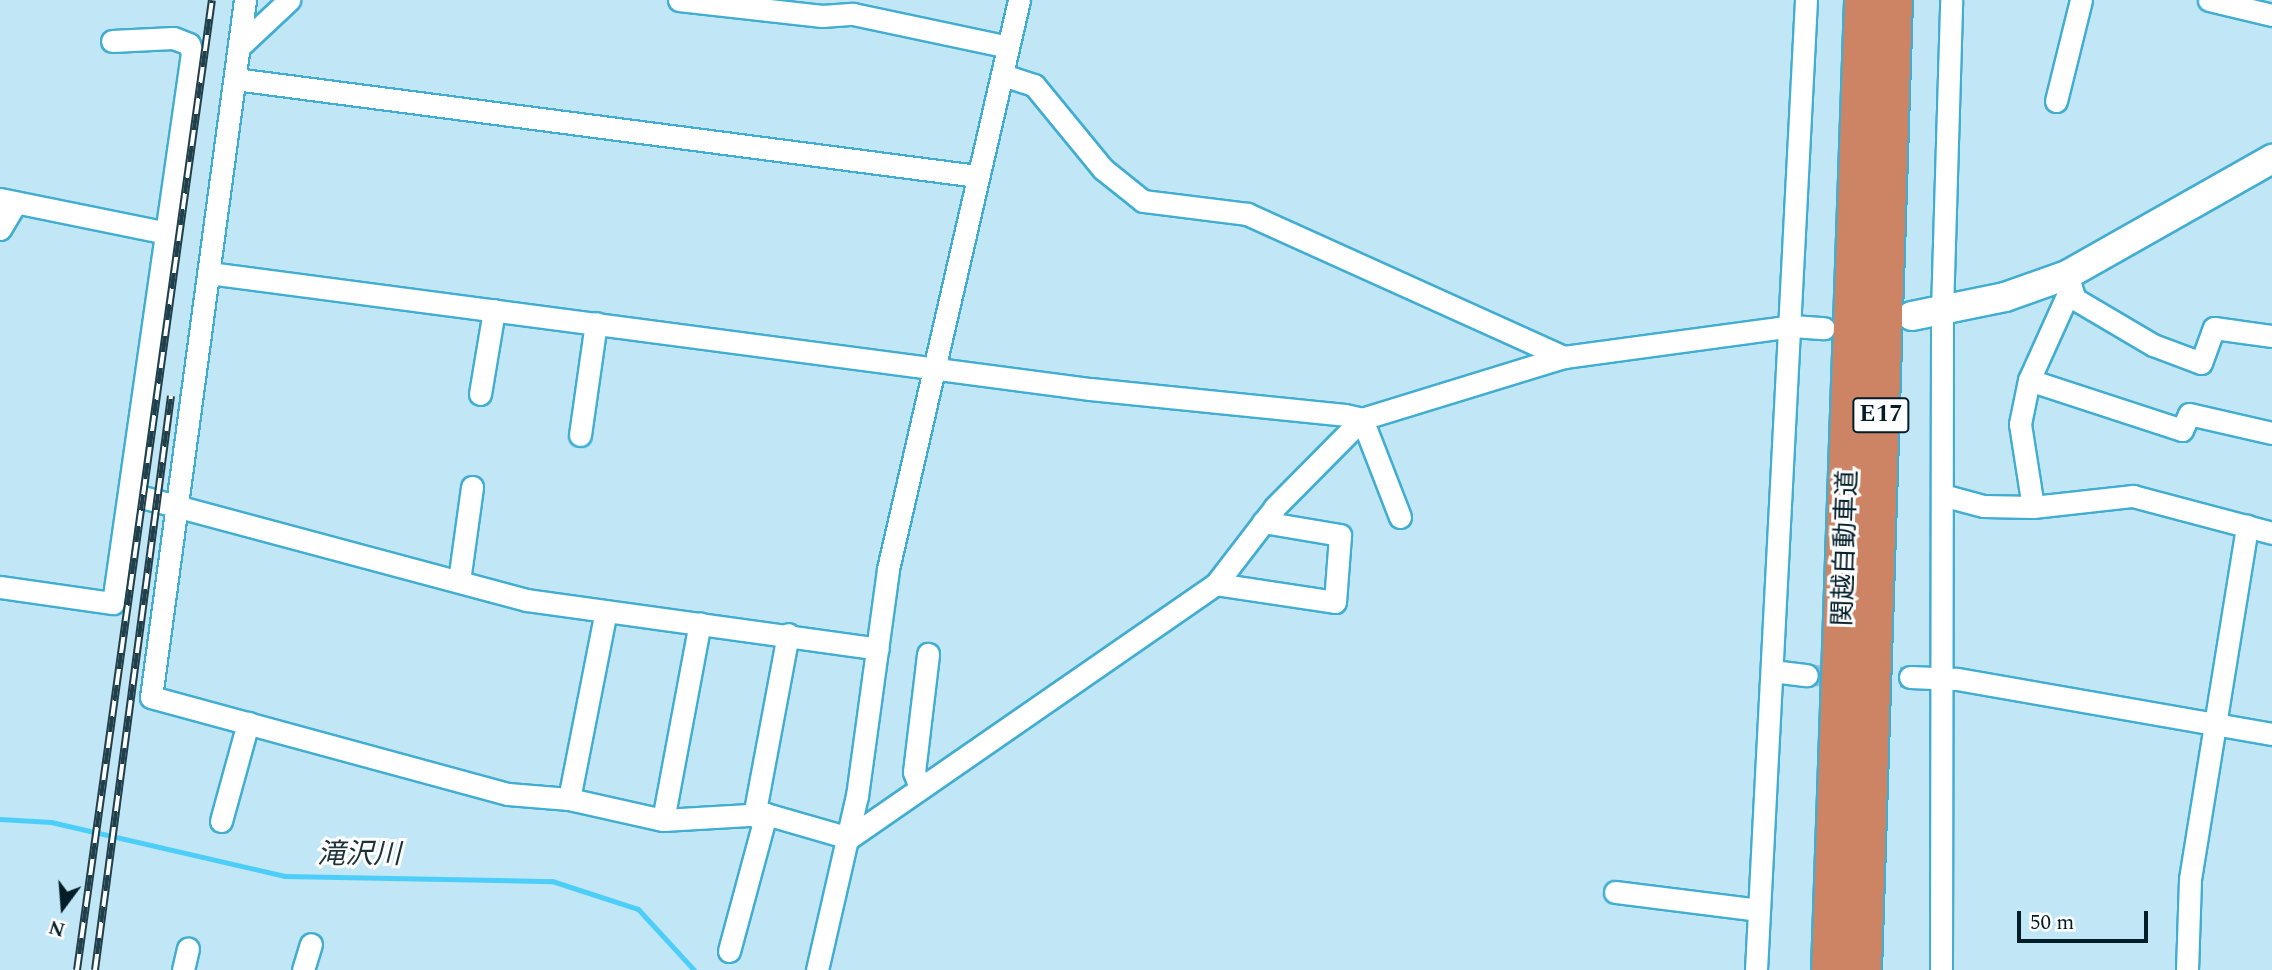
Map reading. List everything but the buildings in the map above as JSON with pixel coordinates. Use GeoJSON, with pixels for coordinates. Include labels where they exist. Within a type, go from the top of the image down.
{"type":"FeatureCollection","features":[{"type":"Feature","properties":{"kind":"highway","name":"関越自動車道"},"geometry":{"type":"LineString","coordinates":[[1830,970],[1863,0]]}},
{"type":"Feature","properties":{"kind":"highway","name":"関越自動車道"},"geometry":{"type":"LineString","coordinates":[[1863,970],[1893,0]]}},
{"type":"Feature","properties":{"kind":"street"},"geometry":{"type":"LineString","coordinates":[[245,0],[180,502],[151,696],[508,794],[569,799],[663,820],[760,815],[849,838],[920,788],[1093,675],[1216,584],[1263,522],[1362,419]]}},
{"type":"Feature","properties":{"kind":"street"},"geometry":{"type":"LineString","coordinates":[[239,47],[289,0]]}},
{"type":"Feature","properties":{"kind":"street"},"geometry":{"type":"LineString","coordinates":[[679,0],[823,8],[1008,47]]}},
{"type":"Feature","properties":{"kind":"street"},"geometry":{"type":"LineString","coordinates":[[817,970],[849,838],[888,569],[1018,0]]}},
{"type":"Feature","properties":{"kind":"street"},"geometry":{"type":"LineString","coordinates":[[1756,970],[1792,326],[1806,0]]}},
{"type":"Feature","properties":{"kind":"street"},"geometry":{"type":"LineString","coordinates":[[1941,970],[1939,679],[1945,496],[1942,311],[1951,0]]}},
{"type":"Feature","properties":{"kind":"street"},"geometry":{"type":"LineString","coordinates":[[2056,101],[2081,0]]}},
{"type":"Feature","properties":{"kind":"street"},"geometry":{"type":"LineString","coordinates":[[2209,0],[2272,15]]}},
{"type":"Feature","properties":{"kind":"street"},"geometry":{"type":"LineString","coordinates":[[0,587],[113,603],[131,494],[192,53],[188,44],[173,38],[113,41]]}},
{"type":"Feature","properties":{"kind":"street"},"geometry":{"type":"LineString","coordinates":[[1003,75],[1034,85],[1103,169],[1143,201],[1247,215],[1564,357]]}},
{"type":"Feature","properties":{"kind":"street"},"geometry":{"type":"LineString","coordinates":[[235,79],[977,176]]}},
{"type":"Feature","properties":{"kind":"street"},"geometry":{"type":"LineString","coordinates":[[1912,316],[2069,281],[2272,159]]}},
{"type":"Feature","properties":{"kind":"street"},"geometry":{"type":"LineString","coordinates":[[0,229],[8,200],[167,233]]}},
{"type":"Feature","properties":{"kind":"street"},"geometry":{"type":"LineString","coordinates":[[209,273],[1362,419],[1564,357],[1792,326],[1824,328]]}},
{"type":"Feature","properties":{"kind":"street"},"geometry":{"type":"LineString","coordinates":[[2069,281],[2075,299],[2115,324],[2201,363],[2214,328],[2272,335]]}},
{"type":"Feature","properties":{"kind":"street"},"geometry":{"type":"LineString","coordinates":[[2033,508],[2020,424],[2029,380],[2069,281]]}},
{"type":"Feature","properties":{"kind":"street"},"geometry":{"type":"LineString","coordinates":[[480,394],[494,310]]}},
{"type":"Feature","properties":{"kind":"street"},"geometry":{"type":"LineString","coordinates":[[580,435],[596,323]]}},
{"type":"Feature","properties":{"kind":"street"},"geometry":{"type":"LineString","coordinates":[[2029,380],[2182,429],[2189,414],[2272,433]]}},
{"type":"Feature","properties":{"kind":"street"},"geometry":{"type":"LineString","coordinates":[[1362,419],[1400,517]]}},
{"type":"Feature","properties":{"kind":"street"},"geometry":{"type":"LineString","coordinates":[[459,581],[472,487]]}},
{"type":"Feature","properties":{"kind":"street"},"geometry":{"type":"LineString","coordinates":[[131,494],[180,502],[459,581],[605,615],[700,623],[878,649]]}},
{"type":"Feature","properties":{"kind":"street"},"geometry":{"type":"LineString","coordinates":[[1945,496],[1984,506],[2033,508],[2133,496],[2272,533]]}},
{"type":"Feature","properties":{"kind":"street"},"geometry":{"type":"LineString","coordinates":[[1216,584],[1335,602],[1340,535],[1263,522]]}},
{"type":"Feature","properties":{"kind":"street"},"geometry":{"type":"LineString","coordinates":[[2187,970],[2190,879],[2247,526]]}},
{"type":"Feature","properties":{"kind":"street"},"geometry":{"type":"LineString","coordinates":[[569,799],[605,615]]}},
{"type":"Feature","properties":{"kind":"street"},"geometry":{"type":"LineString","coordinates":[[663,820],[700,623]]}},
{"type":"Feature","properties":{"kind":"street"},"geometry":{"type":"LineString","coordinates":[[729,951],[760,815],[788,634]]}},
{"type":"Feature","properties":{"kind":"street"},"geometry":{"type":"LineString","coordinates":[[920,788],[914,772],[928,654]]}},
{"type":"Feature","properties":{"kind":"street"},"geometry":{"type":"LineString","coordinates":[[1772,671],[1807,675]]}},
{"type":"Feature","properties":{"kind":"street"},"geometry":{"type":"LineString","coordinates":[[1910,677],[1939,679],[2272,734]]}},
{"type":"Feature","properties":{"kind":"street"},"geometry":{"type":"LineString","coordinates":[[221,821],[248,723]]}},
{"type":"Feature","properties":{"kind":"street"},"geometry":{"type":"LineString","coordinates":[[1615,892],[1759,910]]}},
{"type":"Feature","properties":{"kind":"street"},"geometry":{"type":"LineString","coordinates":[[303,970],[311,944]]}},
{"type":"Feature","properties":{"kind":"street"},"geometry":{"type":"LineString","coordinates":[[183,970],[188,949]]}},
{"type":"Feature","properties":{"kind":"waterway","name":"滝沢川"},"geometry":{"type":"LineString","coordinates":[[0,819],[51,822],[285,876],[552,881],[638,909],[694,970]]}},
{"type":"Feature","properties":{"kind":"tunnel"},"geometry":{"type":"LineString","coordinates":[[1807,675],[1910,677]]}},
{"type":"Feature","properties":{"kind":"railway"},"geometry":{"type":"LineString","coordinates":[[77,970],[212,0]]}},
{"type":"Feature","properties":{"kind":"railway"},"geometry":{"type":"LineString","coordinates":[[95,970],[171,396]]}}]}
